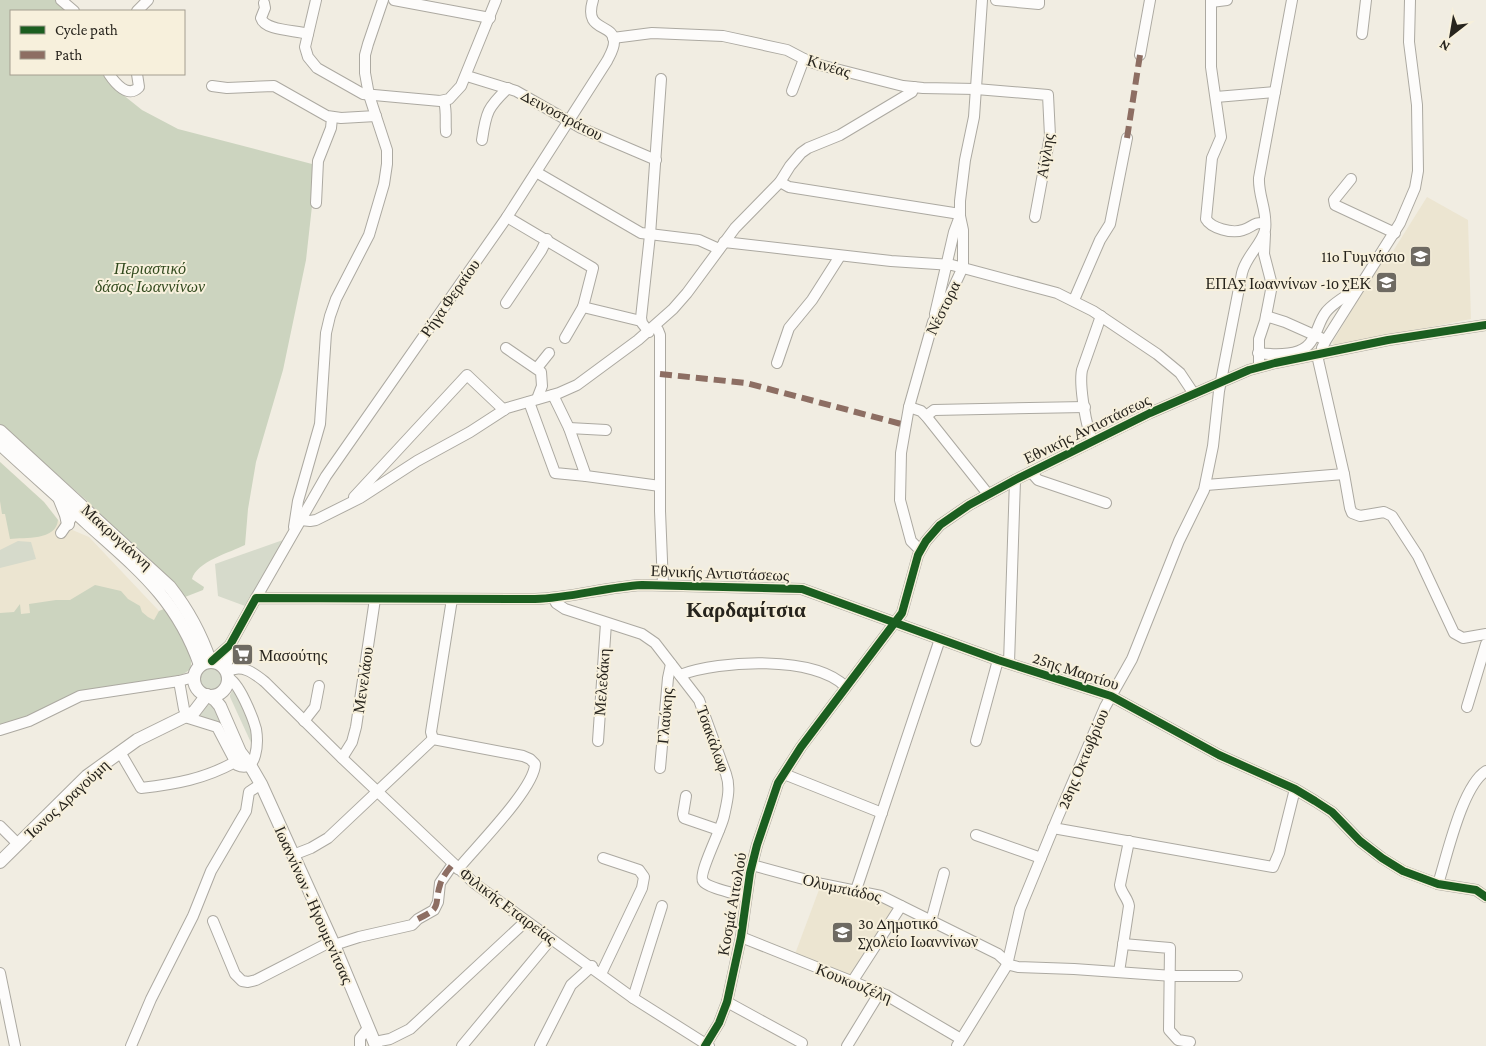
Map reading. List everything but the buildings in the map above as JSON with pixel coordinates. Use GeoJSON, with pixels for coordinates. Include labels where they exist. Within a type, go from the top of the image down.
{"type":"FeatureCollection","features":[{"type":"Feature","properties":{"kind":"main road","name":"Μακρυγιάννη"},"geometry":{"type":"LineString","coordinates":[[0,431],[162,594],[180,620],[204,666]]}},
{"type":"Feature","properties":{"kind":"main road","name":"Μακρυγιάννη"},"geometry":{"type":"LineString","coordinates":[[0,444],[59,497],[82,512]]}},
{"type":"Feature","properties":{"kind":"main road"},"geometry":{"type":"LineString","coordinates":[[59,497],[66,515],[64,531]]}},
{"type":"Feature","properties":{"kind":"main road"},"geometry":{"type":"LineString","coordinates":[[220,664],[227,677],[217,695],[205,694],[195,684],[204,666],[220,664]]}},
{"type":"Feature","properties":{"kind":"main road","name":"Ιωαννίνων - Ηγουμενίτσας"},"geometry":{"type":"LineString","coordinates":[[227,677],[226,702],[247,750],[250,765]]}},
{"type":"Feature","properties":{"kind":"main road","name":"Ιωαννίνων - Ηγουμενίτσας"},"geometry":{"type":"LineString","coordinates":[[205,694],[215,700],[220,706],[240,752],[261,784],[333,943],[376,1044]]}},
{"type":"Feature","properties":{"kind":"main road","name":"Ίωνος Δραγούμη"},"geometry":{"type":"LineString","coordinates":[[0,862],[82,780],[137,740],[184,713],[196,711],[205,694]]}},
{"type":"Feature","properties":{"kind":"street"},"geometry":{"type":"LineString","coordinates":[[62,0],[73,10]]}},
{"type":"Feature","properties":{"kind":"street"},"geometry":{"type":"LineString","coordinates":[[138,10],[148,0]]}},
{"type":"Feature","properties":{"kind":"street"},"geometry":{"type":"LineString","coordinates":[[316,0],[305,51],[312,63],[324,73],[361,94],[445,101],[457,91],[466,76],[496,0]]}},
{"type":"Feature","properties":{"kind":"street"},"geometry":{"type":"LineString","coordinates":[[293,534],[298,501],[320,424],[326,333],[330,316],[336,299],[369,235],[384,184],[387,150],[369,95],[365,72],[366,55],[383,0]]}},
{"type":"Feature","properties":{"kind":"street"},"geometry":{"type":"LineString","coordinates":[[378,14],[383,13],[393,0],[490,18]]}},
{"type":"Feature","properties":{"kind":"street"},"geometry":{"type":"LineString","coordinates":[[593,0],[590,16],[611,33],[613,38]]}},
{"type":"Feature","properties":{"kind":"street","name":"Νέστορα"},"geometry":{"type":"LineString","coordinates":[[920,550],[912,541],[900,497],[901,454],[908,407],[932,322],[950,295],[962,267],[961,183],[973,123],[982,0]]}},
{"type":"Feature","properties":{"kind":"street"},"geometry":{"type":"LineString","coordinates":[[996,0],[1038,4],[1039,0]]}},
{"type":"Feature","properties":{"kind":"street"},"geometry":{"type":"LineString","coordinates":[[1140,55],[1150,0]]}},
{"type":"Feature","properties":{"kind":"street"},"geometry":{"type":"LineString","coordinates":[[1227,0],[1211,1],[1211,67],[1220,137],[1212,158],[1206,214],[1207,221],[1214,227],[1236,231],[1243,230],[1255,223],[1265,227]]}},
{"type":"Feature","properties":{"kind":"street"},"geometry":{"type":"LineString","coordinates":[[1259,367],[1259,339],[1272,285],[1264,254],[1265,212],[1259,181],[1292,0]]}},
{"type":"Feature","properties":{"kind":"street"},"geometry":{"type":"LineString","coordinates":[[1362,34],[1366,0]]}},
{"type":"Feature","properties":{"kind":"street"},"geometry":{"type":"LineString","coordinates":[[1410,0],[1409,42],[1417,100],[1418,171],[1412,198],[1395,233],[1326,340],[1320,354],[1352,513],[1360,516],[1384,512],[1392,516],[1418,556],[1454,633],[1463,638],[1486,634]]}},
{"type":"Feature","properties":{"kind":"street"},"geometry":{"type":"LineString","coordinates":[[264,3],[265,8],[261,19],[266,25],[308,34]]}},
{"type":"Feature","properties":{"kind":"street","name":"Κινέας"},"geometry":{"type":"LineString","coordinates":[[613,38],[652,33],[723,36],[788,50],[804,59],[842,71],[903,86],[976,89],[1048,95]]}},
{"type":"Feature","properties":{"kind":"street","name":"Ρήγα Φεραίου"},"geometry":{"type":"LineString","coordinates":[[256,598],[320,486],[359,427],[507,217],[607,61],[613,47],[613,38]]}},
{"type":"Feature","properties":{"kind":"street"},"geometry":{"type":"LineString","coordinates":[[792,91],[804,59]]}},
{"type":"Feature","properties":{"kind":"street"},"geometry":{"type":"LineString","coordinates":[[109,75],[122,88],[132,92],[136,91],[139,87],[137,75]]}},
{"type":"Feature","properties":{"kind":"street","name":"Δεινοστράτου"},"geometry":{"type":"LineString","coordinates":[[466,76],[508,88],[568,121],[656,160]]}},
{"type":"Feature","properties":{"kind":"street"},"geometry":{"type":"LineString","coordinates":[[641,320],[650,234],[661,79]]}},
{"type":"Feature","properties":{"kind":"street"},"geometry":{"type":"LineString","coordinates":[[212,86],[227,88],[274,86],[332,118],[376,116]]}},
{"type":"Feature","properties":{"kind":"street"},"geometry":{"type":"LineString","coordinates":[[301,520],[316,520],[352,502],[504,410],[554,395],[577,385],[652,329],[687,293],[722,245],[746,216],[780,182],[790,166],[805,150],[840,135],[912,92],[914,87]]}},
{"type":"Feature","properties":{"kind":"street"},"geometry":{"type":"LineString","coordinates":[[482,140],[487,113],[494,102],[508,88]]}},
{"type":"Feature","properties":{"kind":"street"},"geometry":{"type":"LineString","coordinates":[[1216,97],[1275,92]]}},
{"type":"Feature","properties":{"kind":"street","name":"Αίγλης"},"geometry":{"type":"LineString","coordinates":[[1035,217],[1050,136],[1048,95]]}},
{"type":"Feature","properties":{"kind":"street"},"geometry":{"type":"LineString","coordinates":[[445,101],[446,132]]}},
{"type":"Feature","properties":{"kind":"street"},"geometry":{"type":"LineString","coordinates":[[316,203],[318,161],[331,128],[332,118]]}},
{"type":"Feature","properties":{"kind":"street"},"geometry":{"type":"LineString","coordinates":[[1074,300],[1100,240],[1110,224],[1127,138]]}},
{"type":"Feature","properties":{"kind":"street"},"geometry":{"type":"LineString","coordinates":[[536,172],[641,233],[699,240],[722,245],[962,267],[1046,290],[1074,300],[1132,336],[1172,365],[1180,373],[1194,394]]}},
{"type":"Feature","properties":{"kind":"street"},"geometry":{"type":"LineString","coordinates":[[1351,178],[1334,200],[1334,205],[1395,233]]}},
{"type":"Feature","properties":{"kind":"street"},"geometry":{"type":"LineString","coordinates":[[780,182],[789,187],[960,215],[954,232],[932,322]]}},
{"type":"Feature","properties":{"kind":"street"},"geometry":{"type":"LineString","coordinates":[[507,217],[593,268],[584,307],[565,338]]}},
{"type":"Feature","properties":{"kind":"street","name":"28ης Οκτωβρίου"},"geometry":{"type":"LineString","coordinates":[[959,1043],[1008,962],[1020,909],[1053,828],[1096,726],[1111,696],[1130,665],[1182,535],[1206,485],[1221,382],[1245,263],[1265,227]]}},
{"type":"Feature","properties":{"kind":"street"},"geometry":{"type":"LineString","coordinates":[[506,303],[547,239]]}},
{"type":"Feature","properties":{"kind":"street"},"geometry":{"type":"LineString","coordinates":[[777,363],[789,328],[812,300],[840,256]]}},
{"type":"Feature","properties":{"kind":"street"},"geometry":{"type":"LineString","coordinates":[[1258,353],[1277,354],[1298,351],[1309,344],[1315,335],[1320,321],[1329,308],[1361,287]]}},
{"type":"Feature","properties":{"kind":"street"},"geometry":{"type":"LineString","coordinates":[[584,307],[641,320],[652,329],[658,330],[660,335],[660,486],[663,585]]}},
{"type":"Feature","properties":{"kind":"street"},"geometry":{"type":"LineString","coordinates":[[1093,441],[1090,436],[1081,373],[1101,316]]}},
{"type":"Feature","properties":{"kind":"street"},"geometry":{"type":"LineString","coordinates":[[1266,316],[1326,340]]}},
{"type":"Feature","properties":{"kind":"street","name":"Εθνικής Αντιστάσεως"},"geometry":{"type":"LineString","coordinates":[[256,598],[554,598],[618,586],[663,585],[802,589],[895,622],[903,610],[920,550],[929,537],[960,510],[1015,480],[1194,394],[1259,367],[1388,340],[1486,326]]}},
{"type":"Feature","properties":{"kind":"street"},"geometry":{"type":"LineString","coordinates":[[506,348],[541,372],[543,384],[533,400],[555,473],[660,486]]}},
{"type":"Feature","properties":{"kind":"street"},"geometry":{"type":"LineString","coordinates":[[537,368],[549,353]]}},
{"type":"Feature","properties":{"kind":"street"},"geometry":{"type":"LineString","coordinates":[[352,502],[353,497],[467,376],[504,410]]}},
{"type":"Feature","properties":{"kind":"street"},"geometry":{"type":"LineString","coordinates":[[554,395],[569,428],[586,476]]}},
{"type":"Feature","properties":{"kind":"street"},"geometry":{"type":"LineString","coordinates":[[908,407],[921,411],[926,416],[988,494]]}},
{"type":"Feature","properties":{"kind":"street"},"geometry":{"type":"LineString","coordinates":[[926,416],[934,410],[1085,407]]}},
{"type":"Feature","properties":{"kind":"street"},"geometry":{"type":"LineString","coordinates":[[569,428],[606,430]]}},
{"type":"Feature","properties":{"kind":"street"},"geometry":{"type":"LineString","coordinates":[[1031,472],[1038,480],[1106,503]]}},
{"type":"Feature","properties":{"kind":"street"},"geometry":{"type":"LineString","coordinates":[[1206,485],[1344,474]]}},
{"type":"Feature","properties":{"kind":"street"},"geometry":{"type":"LineString","coordinates":[[1009,663],[1015,480]]}},
{"type":"Feature","properties":{"kind":"street"},"geometry":{"type":"LineString","coordinates":[[64,531],[82,512]]}},
{"type":"Feature","properties":{"kind":"street"},"geometry":{"type":"LineString","coordinates":[[0,730],[29,721],[80,696],[179,681],[204,666],[230,645],[256,598]]}},
{"type":"Feature","properties":{"kind":"street","name":"Τσακάλωφ"},"geometry":{"type":"LineString","coordinates":[[554,598],[556,603],[565,609],[648,638],[680,675],[701,704],[728,779],[728,797],[719,830],[703,870],[702,881],[711,886],[746,897]]}},
{"type":"Feature","properties":{"kind":"street","name":"Μενελάου"},"geometry":{"type":"LineString","coordinates":[[342,758],[352,742],[356,727],[375,599]]}},
{"type":"Feature","properties":{"kind":"street"},"geometry":{"type":"LineString","coordinates":[[433,739],[432,732],[452,599]]}},
{"type":"Feature","properties":{"kind":"street","name":"25ης Μαρτίου"},"geometry":{"type":"LineString","coordinates":[[895,622],[998,660],[1111,696],[1219,755],[1295,789],[1332,812],[1360,841],[1403,871],[1438,884],[1476,890],[1486,897]]}},
{"type":"Feature","properties":{"kind":"street","name":"Κοσμά Αιτωλού"},"geometry":{"type":"LineString","coordinates":[[707,1045],[720,1023],[727,1002],[741,937],[752,865],[773,796],[784,774],[895,622]]}},
{"type":"Feature","properties":{"kind":"street","name":"Μελεδάκη"},"geometry":{"type":"LineString","coordinates":[[598,741],[606,623]]}},
{"type":"Feature","properties":{"kind":"street"},"geometry":{"type":"LineString","coordinates":[[856,890],[940,639]]}},
{"type":"Feature","properties":{"kind":"street"},"geometry":{"type":"LineString","coordinates":[[1467,707],[1486,644]]}},
{"type":"Feature","properties":{"kind":"street"},"geometry":{"type":"LineString","coordinates":[[227,677],[230,645]]}},
{"type":"Feature","properties":{"kind":"street"},"geometry":{"type":"LineString","coordinates":[[976,741],[998,660]]}},
{"type":"Feature","properties":{"kind":"street","name":"Γλαύκης"},"geometry":{"type":"LineString","coordinates":[[660,768],[668,678],[671,664]]}},
{"type":"Feature","properties":{"kind":"street"},"geometry":{"type":"LineString","coordinates":[[680,675],[738,664],[771,664],[825,673],[836,678],[846,687]]}},
{"type":"Feature","properties":{"kind":"street","name":"Φιλικής Εταιρείας"},"geometry":{"type":"LineString","coordinates":[[227,677],[237,668],[252,672],[274,690],[376,791],[485,892],[592,966],[633,998],[707,1045]]}},
{"type":"Feature","properties":{"kind":"street"},"geometry":{"type":"LineString","coordinates":[[179,681],[184,713],[217,727],[235,762],[240,767],[250,765]]}},
{"type":"Feature","properties":{"kind":"street"},"geometry":{"type":"LineString","coordinates":[[304,721],[315,707],[319,686]]}},
{"type":"Feature","properties":{"kind":"street"},"geometry":{"type":"LineString","coordinates":[[293,855],[311,848],[328,838],[433,739]]}},
{"type":"Feature","properties":{"kind":"street"},"geometry":{"type":"LineString","coordinates":[[213,921],[234,974],[245,982],[263,977],[333,943],[412,925],[418,919],[432,912],[437,906],[440,884],[522,792],[533,773],[535,764],[532,760],[523,756],[433,739]]}},
{"type":"Feature","properties":{"kind":"street"},"geometry":{"type":"LineString","coordinates":[[120,752],[141,788],[188,781],[216,772],[235,762]]}},
{"type":"Feature","properties":{"kind":"street"},"geometry":{"type":"LineString","coordinates":[[1438,884],[1467,795],[1475,781],[1486,771]]}},
{"type":"Feature","properties":{"kind":"street"},"geometry":{"type":"LineString","coordinates":[[784,774],[882,812]]}},
{"type":"Feature","properties":{"kind":"street"},"geometry":{"type":"LineString","coordinates":[[131,1046],[151,999],[193,916],[211,871],[246,811],[249,792],[261,784]]}},
{"type":"Feature","properties":{"kind":"street"},"geometry":{"type":"LineString","coordinates":[[1053,828],[1273,867],[1295,789]]}},
{"type":"Feature","properties":{"kind":"street"},"geometry":{"type":"LineString","coordinates":[[686,796],[684,818],[719,830]]}},
{"type":"Feature","properties":{"kind":"street"},"geometry":{"type":"LineString","coordinates":[[0,826],[18,844]]}},
{"type":"Feature","properties":{"kind":"street"},"geometry":{"type":"LineString","coordinates":[[976,834],[1041,858]]}},
{"type":"Feature","properties":{"kind":"street"},"geometry":{"type":"LineString","coordinates":[[1119,972],[1129,906],[1128,899],[1121,890],[1120,885],[1129,841]]}},
{"type":"Feature","properties":{"kind":"street"},"geometry":{"type":"LineString","coordinates":[[601,974],[639,894],[644,879],[639,870],[603,858]]}},
{"type":"Feature","properties":{"kind":"street","name":"Ολυμπιάδος"},"geometry":{"type":"LineString","coordinates":[[752,865],[822,884],[881,896],[998,954],[1015,967],[1170,976],[1238,976]]}},
{"type":"Feature","properties":{"kind":"street"},"geometry":{"type":"LineString","coordinates":[[931,921],[944,873]]}},
{"type":"Feature","properties":{"kind":"street"},"geometry":{"type":"LineString","coordinates":[[633,998],[662,906]]}},
{"type":"Feature","properties":{"kind":"street"},"geometry":{"type":"LineString","coordinates":[[852,982],[902,906]]}},
{"type":"Feature","properties":{"kind":"street"},"geometry":{"type":"LineString","coordinates":[[376,1044],[410,1029],[526,921]]}},
{"type":"Feature","properties":{"kind":"street","name":"Κουκουζέλη"},"geometry":{"type":"LineString","coordinates":[[741,937],[880,992],[959,1043]]}},
{"type":"Feature","properties":{"kind":"street"},"geometry":{"type":"LineString","coordinates":[[462,1046],[551,939]]}},
{"type":"Feature","properties":{"kind":"street"},"geometry":{"type":"LineString","coordinates":[[1123,944],[1170,948],[1169,1030],[1178,1040],[1190,1042]]}},
{"type":"Feature","properties":{"kind":"street"},"geometry":{"type":"LineString","coordinates":[[540,1046],[571,984],[592,966]]}},
{"type":"Feature","properties":{"kind":"street"},"geometry":{"type":"LineString","coordinates":[[0,973],[3,1007],[15,1046]]}},
{"type":"Feature","properties":{"kind":"street"},"geometry":{"type":"LineString","coordinates":[[847,1046],[880,992]]}},
{"type":"Feature","properties":{"kind":"street"},"geometry":{"type":"LineString","coordinates":[[727,1002],[802,1043]]}},
{"type":"Feature","properties":{"kind":"street"},"geometry":{"type":"LineString","coordinates":[[360,1046],[360,1038],[368,1028]]}},
{"type":"Feature","properties":{"kind":"shaded area"},"geometry":{"type":"Polygon","coordinates":[[[1427,197],[1468,220],[1471,319],[1335,346],[1332,343],[1386,254],[1390,256],[1427,197]]]}},
{"type":"Feature","properties":{"kind":"shaded area"},"geometry":{"type":"Polygon","coordinates":[[[0,462],[44,502],[63,526],[89,537],[159,611],[164,609],[190,656],[191,664],[188,671],[174,676],[81,692],[0,728],[0,462]]]}},
{"type":"Feature","properties":{"kind":"shaded area"},"geometry":{"type":"Polygon","coordinates":[[[283,540],[245,606],[218,596],[215,564],[283,540]]]}},
{"type":"Feature","properties":{"kind":"shaded area"},"geometry":{"type":"Polygon","coordinates":[[[18,541],[31,542],[36,559],[0,568],[0,550],[18,541]]]}},
{"type":"Feature","properties":{"kind":"shaded area"},"geometry":{"type":"Polygon","coordinates":[[[212,667],[221,670],[224,679],[221,688],[212,691],[203,688],[200,679],[203,670],[212,667]]]}},
{"type":"Feature","properties":{"kind":"shaded area"},"geometry":{"type":"Polygon","coordinates":[[[234,688],[253,729],[253,747],[230,697],[234,688]]]}},
{"type":"Feature","properties":{"kind":"shaded area"},"geometry":{"type":"Polygon","coordinates":[[[209,703],[213,704],[235,753],[219,724],[199,717],[209,703]]]}},
{"type":"Feature","properties":{"kind":"shaded area","name":"3ο Δημοτικό Σχολείο Ιωαννίνων"},"geometry":{"type":"Polygon","coordinates":[[[820,887],[879,900],[895,909],[852,977],[795,954],[820,887]]]}},
{"type":"Feature","properties":{"kind":"green space","name":"Περιαστικό δάσος Ιωαννίνων"},"geometry":{"type":"Polygon","coordinates":[[[0,0],[70,0],[71,10],[10,10],[10,75],[103,75],[112,86],[142,110],[178,129],[312,164],[312,206],[306,260],[283,370],[256,462],[248,509],[245,545],[215,558],[195,573],[192,579],[204,587],[203,590],[185,597],[86,500],[0,424],[0,0]]]}},
{"type":"Feature","properties":{"kind":"green space"},"geometry":{"type":"Polygon","coordinates":[[[0,462],[44,502],[58,520],[52,532],[39,537],[10,539],[5,514],[2,514],[0,501],[0,462]]]}},
{"type":"Feature","properties":{"kind":"green space"},"geometry":{"type":"Polygon","coordinates":[[[95,585],[121,591],[128,599],[140,606],[142,612],[154,620],[159,611],[164,609],[187,648],[191,664],[189,670],[176,676],[81,692],[54,706],[0,728],[0,613],[14,612],[20,604],[21,614],[30,613],[29,604],[70,600],[95,585]]]}},
{"type":"Feature","properties":{"kind":"marked path"},"geometry":{"type":"LineString","coordinates":[[1127,138],[1140,55]]}},
{"type":"Feature","properties":{"kind":"marked path"},"geometry":{"type":"LineString","coordinates":[[660,374],[746,383],[905,425]]}},
{"type":"Feature","properties":{"kind":"marked path"},"geometry":{"type":"LineString","coordinates":[[418,919],[435,908],[441,882],[453,864]]}},
{"type":"Feature","properties":{"kind":"cycle path"},"geometry":{"type":"LineString","coordinates":[[705,1046],[719,1023],[727,1002],[741,937],[750,873],[757,845],[778,783],[801,747],[902,613],[918,555],[926,541],[940,525],[969,505],[1015,480],[1150,413],[1249,370],[1388,340],[1486,325]]}},
{"type":"Feature","properties":{"kind":"cycle path"},"geometry":{"type":"LineString","coordinates":[[212,661],[230,645],[256,598],[535,599],[562,597],[642,585],[802,589],[998,660],[1111,696],[1219,755],[1295,789],[1332,812],[1360,841],[1403,871],[1438,884],[1476,890],[1486,897]]}},
{"type":"Feature","properties":{"kind":"place","name":"11o Γυμνάσιο"},"geometry":{"type":"Point","coordinates":[1421,256]}},
{"type":"Feature","properties":{"kind":"place","name":"ΕΠΑΣ Ιωαννίνων -1ο ΣΕΚ"},"geometry":{"type":"Point","coordinates":[1387,283]}},
{"type":"Feature","properties":{"kind":"place","name":"Μασούτης"},"geometry":{"type":"Point","coordinates":[243,655]}},
{"type":"Feature","properties":{"kind":"place","name":"3ο Δημοτικό Σχολείο Ιωαννίνων"},"geometry":{"type":"Point","coordinates":[842,932]}},
{"type":"Feature","properties":{"kind":"district","name":"Καρδαμίτσια"},"geometry":{"type":"Point","coordinates":[746,610]}}]}
